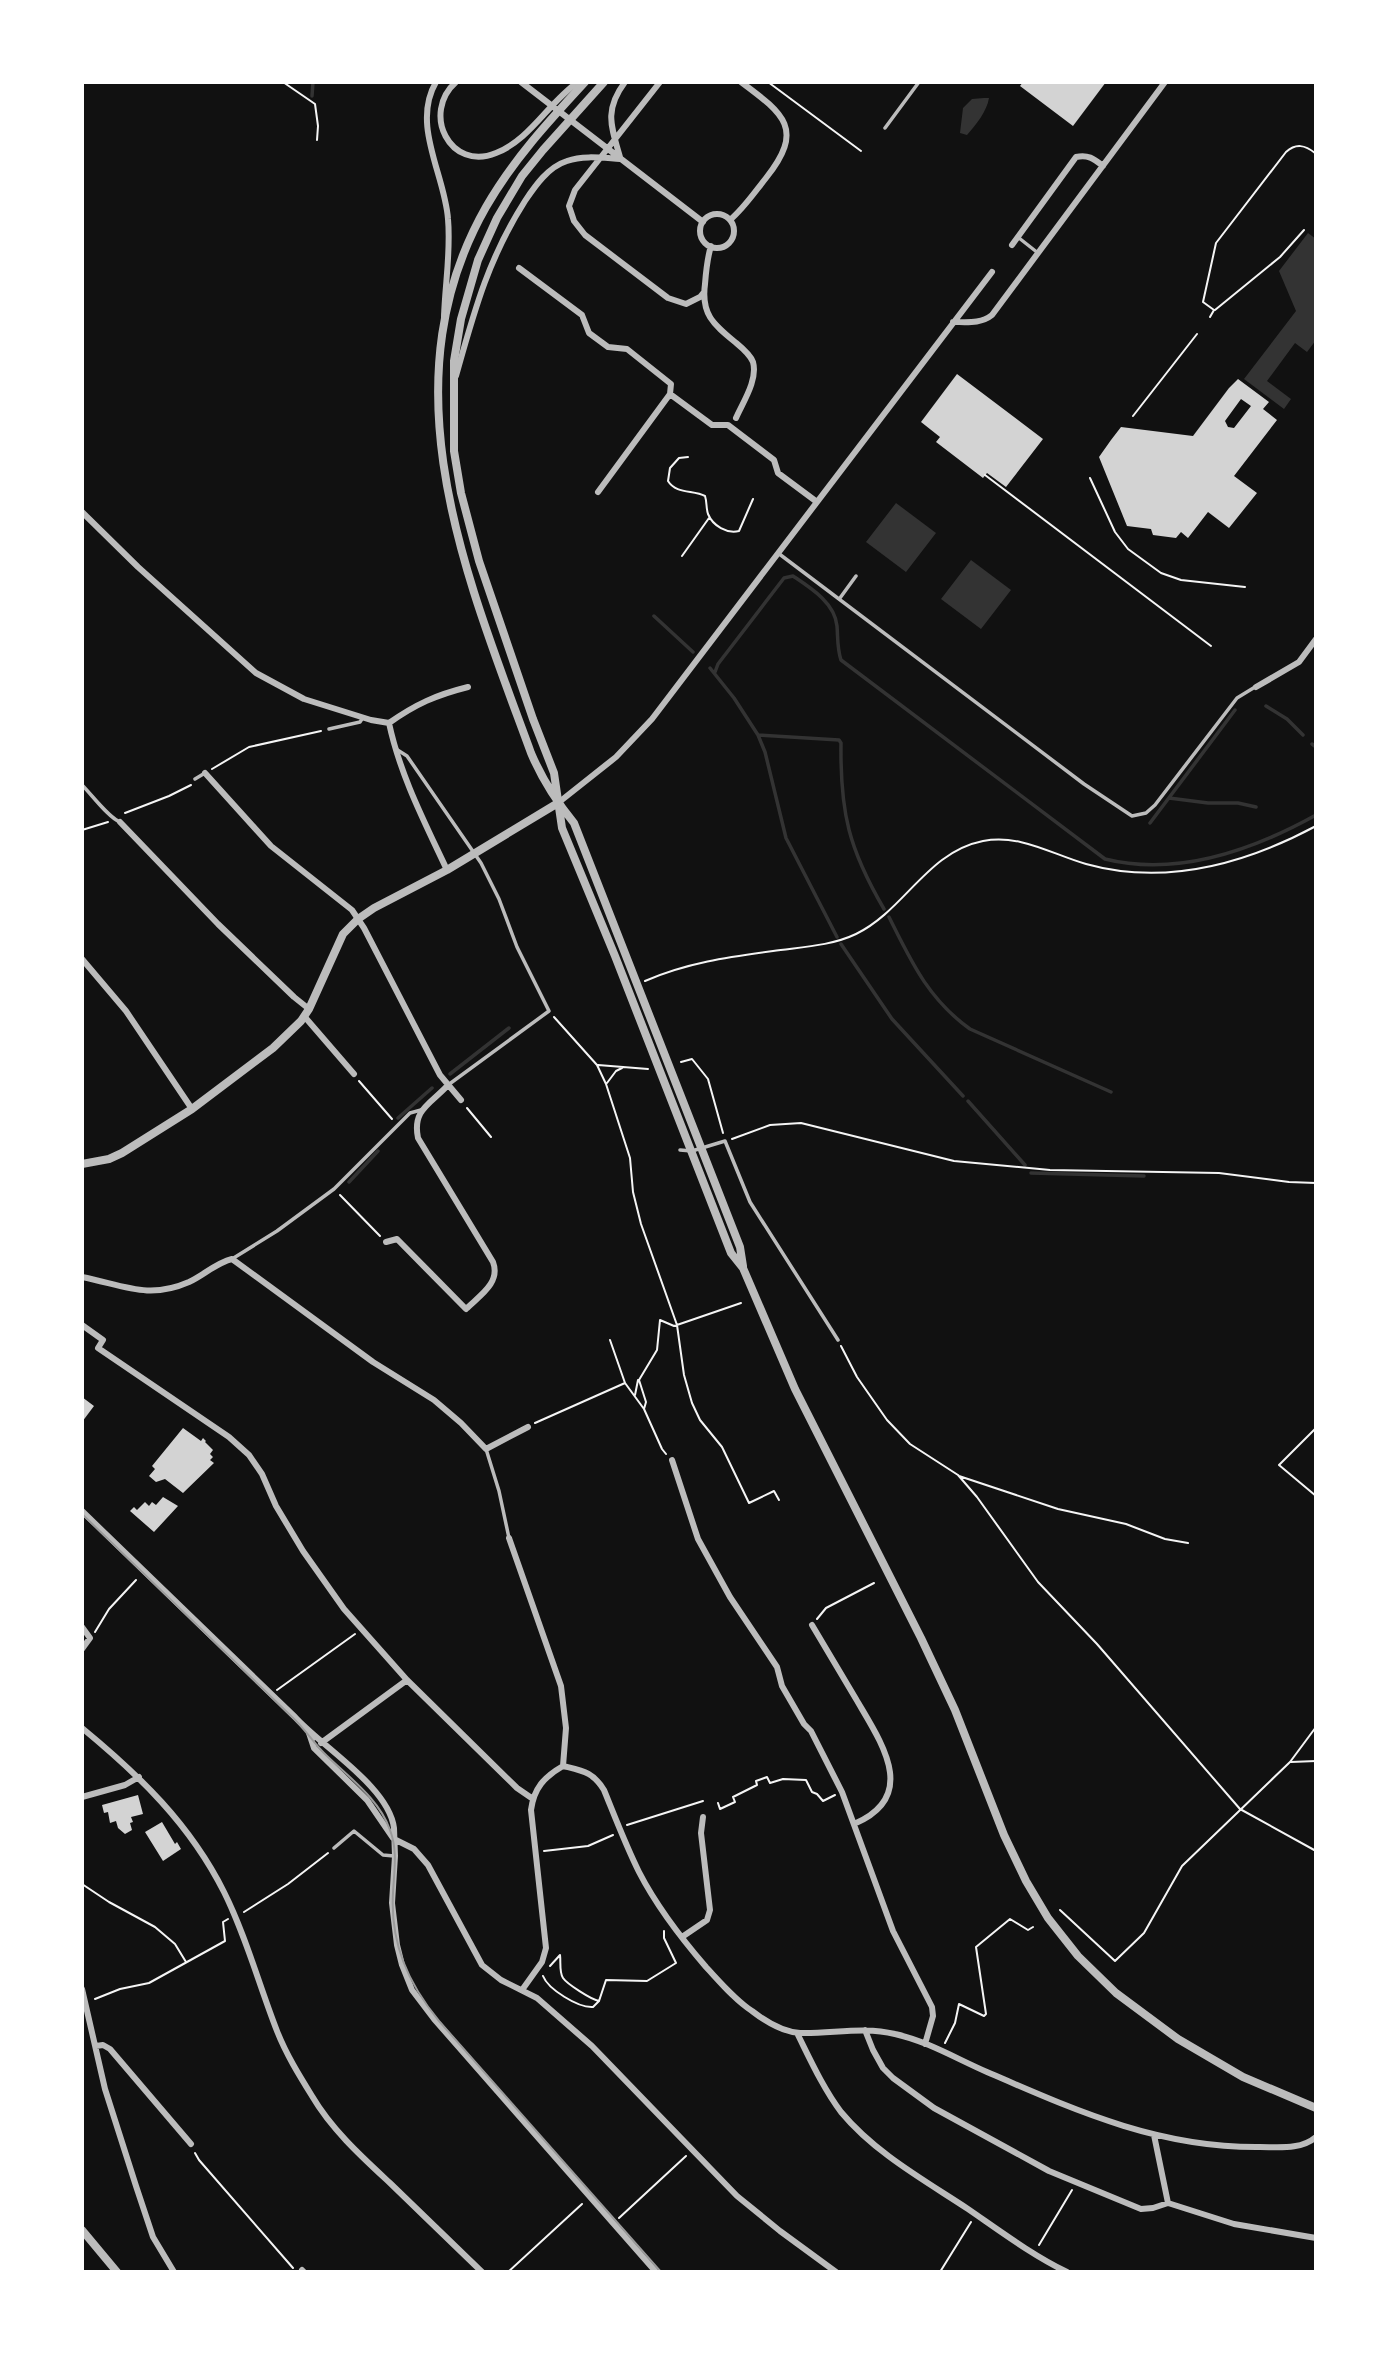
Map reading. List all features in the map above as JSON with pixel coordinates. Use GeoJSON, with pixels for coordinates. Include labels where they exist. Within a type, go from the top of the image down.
{"type":"FeatureCollection","features":[{"type":"Feature","properties":{"kind":"street"},"geometry":{"type":"LineString","coordinates":[[436,82],[426,112],[448,219],[449,250],[437,397],[438,428],[450,505],[501,670],[542,778],[558,803]]}},
{"type":"Feature","properties":{"kind":"street"},"geometry":{"type":"LineString","coordinates":[[456,82],[449,88],[443,100],[441,127],[446,139],[455,149],[477,157],[494,154],[513,145],[578,82]]}},
{"type":"Feature","properties":{"kind":"street"},"geometry":{"type":"LineString","coordinates":[[514,82],[522,84],[703,222]]}},
{"type":"Feature","properties":{"kind":"street"},"geometry":{"type":"LineString","coordinates":[[443,328],[466,251],[485,208],[533,138],[584,82]]}},
{"type":"Feature","properties":{"kind":"street"},"geometry":{"type":"LineString","coordinates":[[604,82],[542,150],[522,176],[497,218],[478,260],[461,319],[453,389],[454,450],[461,494],[479,561],[554,773],[562,828],[740,1247],[743,1268],[807,1413],[950,1700],[1004,1835],[1026,1881],[1048,1918],[1078,1956],[1116,1993],[1178,2039],[1243,2077],[1316,2108]]}},
{"type":"Feature","properties":{"kind":"street"},"geometry":{"type":"LineString","coordinates":[[620,159],[610,114],[615,94],[625,82]]}},
{"type":"Feature","properties":{"kind":"street"},"geometry":{"type":"LineString","coordinates":[[660,82],[571,194],[569,206],[574,221],[586,235],[668,298],[686,304],[704,292]]}},
{"type":"Feature","properties":{"kind":"street"},"geometry":{"type":"LineString","coordinates":[[730,220],[768,176],[785,148],[785,131],[775,108],[741,82]]}},
{"type":"Feature","properties":{"kind":"street"},"geometry":{"type":"LineString","coordinates":[[954,322],[985,321],[1165,82]]}},
{"type":"Feature","properties":{"kind":"street"},"geometry":{"type":"LineString","coordinates":[[453,389],[486,275],[514,219],[535,186],[549,171],[565,161],[583,157],[620,159]]}},
{"type":"Feature","properties":{"kind":"street"},"geometry":{"type":"LineString","coordinates":[[1012,245],[1076,157],[1091,157],[1103,166]]}},
{"type":"Feature","properties":{"kind":"street"},"geometry":{"type":"LineString","coordinates":[[719,214],[730,220],[734,230],[731,241],[722,247],[706,243],[701,233],[707,217],[719,214]]}},
{"type":"Feature","properties":{"kind":"street"},"geometry":{"type":"LineString","coordinates":[[711,246],[704,307],[713,323],[753,360],[748,392],[736,418]]}},
{"type":"Feature","properties":{"kind":"street"},"geometry":{"type":"LineString","coordinates":[[519,268],[582,315],[589,333],[608,347],[627,349],[671,384],[670,394],[598,492]]}},
{"type":"Feature","properties":{"kind":"street"},"geometry":{"type":"LineString","coordinates":[[82,1164],[109,1159],[122,1153],[192,1109],[273,1048],[307,1013],[335,946],[358,919],[447,870],[558,803],[616,757],[652,719],[992,272]]}},
{"type":"Feature","properties":{"kind":"street"},"geometry":{"type":"LineString","coordinates":[[670,394],[712,425],[728,425],[774,460],[778,473],[817,502]]}},
{"type":"Feature","properties":{"kind":"street"},"geometry":{"type":"LineString","coordinates":[[82,512],[138,567],[256,673],[304,699],[363,718],[389,723],[429,698],[468,687]]}},
{"type":"Feature","properties":{"kind":"street"},"geometry":{"type":"LineString","coordinates":[[1256,687],[1299,662],[1316,639]]}},
{"type":"Feature","properties":{"kind":"street"},"geometry":{"type":"LineString","coordinates":[[389,723],[394,748],[414,799],[447,870]]}},
{"type":"Feature","properties":{"kind":"street"},"geometry":{"type":"LineString","coordinates":[[205,773],[271,846],[352,910],[440,1075],[461,1100]]}},
{"type":"Feature","properties":{"kind":"street"},"geometry":{"type":"LineString","coordinates":[[117,821],[293,998],[354,1074]]}},
{"type":"Feature","properties":{"kind":"street"},"geometry":{"type":"LineString","coordinates":[[82,959],[126,1011],[192,1109]]}},
{"type":"Feature","properties":{"kind":"street"},"geometry":{"type":"LineString","coordinates":[[386,1241],[397,1239],[466,1309],[495,1278],[493,1262],[420,1143],[416,1129],[421,1110],[448,1085]]}},
{"type":"Feature","properties":{"kind":"street"},"geometry":{"type":"LineString","coordinates":[[82,1277],[136,1291],[162,1292],[195,1279],[221,1262],[232,1259],[373,1362],[434,1399],[486,1449],[528,1427]]}},
{"type":"Feature","properties":{"kind":"street"},"geometry":{"type":"LineString","coordinates":[[82,1325],[103,1340],[98,1348],[229,1437],[249,1455],[262,1474],[287,1525],[320,1575],[362,1629],[407,1680],[517,1788],[533,1799]]}},
{"type":"Feature","properties":{"kind":"street"},"geometry":{"type":"LineString","coordinates":[[671,1460],[698,1539],[730,1597],[777,1667],[782,1686],[811,1731],[842,1792],[893,1931],[932,2007],[933,2016],[925,2044]]}},
{"type":"Feature","properties":{"kind":"street"},"geometry":{"type":"LineString","coordinates":[[82,1511],[387,1805],[393,1816],[393,1925],[402,1965],[412,1990],[656,2272]]}},
{"type":"Feature","properties":{"kind":"street"},"geometry":{"type":"LineString","coordinates":[[509,1538],[561,1686],[566,1728],[563,1766]]}},
{"type":"Feature","properties":{"kind":"street"},"geometry":{"type":"LineString","coordinates":[[812,1625],[882,1744],[891,1773],[890,1788],[883,1804],[869,1817],[854,1824]]}},
{"type":"Feature","properties":{"kind":"street"},"geometry":{"type":"LineString","coordinates":[[82,1627],[90,1638],[82,1649]]}},
{"type":"Feature","properties":{"kind":"street"},"geometry":{"type":"LineString","coordinates":[[314,1748],[407,1680]]}},
{"type":"Feature","properties":{"kind":"street"},"geometry":{"type":"LineString","coordinates":[[82,1728],[139,1777],[193,1840],[235,1916],[277,2032],[314,2100],[355,2150],[482,2272]]}},
{"type":"Feature","properties":{"kind":"street"},"geometry":{"type":"LineString","coordinates":[[308,1731],[314,1748],[368,1800],[394,1839],[414,1849],[428,1865],[482,1965],[501,1980],[537,1998],[592,2046],[737,2196],[836,2272]]}},
{"type":"Feature","properties":{"kind":"street"},"geometry":{"type":"LineString","coordinates":[[522,1990],[542,1962],[546,1948],[531,1810],[533,1799],[545,1778],[563,1766],[589,1773],[597,1779],[639,1872],[659,1907],[710,1971],[741,2003],[771,2023],[797,2033],[866,2030],[895,2034],[925,2044],[1079,2112],[1117,2126],[1154,2135],[1233,2147],[1292,2147],[1316,2137]]}},
{"type":"Feature","properties":{"kind":"street"},"geometry":{"type":"LineString","coordinates":[[82,1797],[125,1785],[139,1777]]}},
{"type":"Feature","properties":{"kind":"street"},"geometry":{"type":"LineString","coordinates":[[682,1937],[707,1920],[710,1910],[701,1833],[703,1817]]}},
{"type":"Feature","properties":{"kind":"street"},"geometry":{"type":"LineString","coordinates":[[83,1992],[105,2090],[153,2237],[174,2272]]}},
{"type":"Feature","properties":{"kind":"street"},"geometry":{"type":"LineString","coordinates":[[866,2030],[883,2068],[893,2078],[934,2108],[1049,2171],[1141,2209],[1168,2203],[1234,2224],[1316,2238]]}},
{"type":"Feature","properties":{"kind":"street"},"geometry":{"type":"LineString","coordinates":[[797,2033],[825,2087],[854,2126],[895,2160],[1067,2272]]}},
{"type":"Feature","properties":{"kind":"street"},"geometry":{"type":"LineString","coordinates":[[96,2046],[103,2045],[110,2049],[191,2144]]}},
{"type":"Feature","properties":{"kind":"street"},"geometry":{"type":"LineString","coordinates":[[1154,2135],[1168,2203]]}},
{"type":"Feature","properties":{"kind":"street"},"geometry":{"type":"LineString","coordinates":[[82,2230],[117,2272]]}},
{"type":"Feature","properties":{"kind":"lane"},"geometry":{"type":"LineString","coordinates":[[885,128],[919,82]]}},
{"type":"Feature","properties":{"kind":"lane"},"geometry":{"type":"LineString","coordinates":[[1017,237],[1038,253]]}},
{"type":"Feature","properties":{"kind":"lane"},"geometry":{"type":"LineString","coordinates":[[778,553],[1084,784],[1132,817],[1146,813],[1155,805],[1237,698],[1256,687]]}},
{"type":"Feature","properties":{"kind":"lane"},"geometry":{"type":"LineString","coordinates":[[840,598],[856,576]]}},
{"type":"Feature","properties":{"kind":"lane"},"geometry":{"type":"LineString","coordinates":[[329,729],[360,722],[363,718]]}},
{"type":"Feature","properties":{"kind":"lane"},"geometry":{"type":"LineString","coordinates":[[394,748],[407,756],[457,827],[490,881],[517,947],[549,1011],[448,1085]]}},
{"type":"Feature","properties":{"kind":"lane"},"geometry":{"type":"LineString","coordinates":[[194,782],[205,773]]}},
{"type":"Feature","properties":{"kind":"lane"},"geometry":{"type":"LineString","coordinates":[[82,785],[117,821]]}},
{"type":"Feature","properties":{"kind":"lane"},"geometry":{"type":"LineString","coordinates":[[232,1259],[277,1231],[334,1189],[410,1113],[421,1110]]}},
{"type":"Feature","properties":{"kind":"lane"},"geometry":{"type":"LineString","coordinates":[[680,1150],[697,1150],[725,1141],[750,1202],[838,1340]]}},
{"type":"Feature","properties":{"kind":"lane"},"geometry":{"type":"LineString","coordinates":[[486,1449],[509,1538]]}},
{"type":"Feature","properties":{"kind":"lane"},"geometry":{"type":"LineString","coordinates":[[334,1848],[354,1831],[383,1855],[395,1856]]}},
{"type":"Feature","properties":{"kind":"path"},"geometry":{"type":"LineString","coordinates":[[284,82],[315,104],[317,140]]}},
{"type":"Feature","properties":{"kind":"path"},"geometry":{"type":"LineString","coordinates":[[768,82],[861,151]]}},
{"type":"Feature","properties":{"kind":"path"},"geometry":{"type":"LineString","coordinates":[[1214,310],[1203,302],[1218,240],[1286,152],[1292,147],[1300,146],[1315,153]]}},
{"type":"Feature","properties":{"kind":"path"},"geometry":{"type":"LineString","coordinates":[[1210,317],[1214,310],[1280,257],[1304,230]]}},
{"type":"Feature","properties":{"kind":"path"},"geometry":{"type":"LineString","coordinates":[[1133,416],[1198,334]]}},
{"type":"Feature","properties":{"kind":"path"},"geometry":{"type":"LineString","coordinates":[[688,457],[679,458],[670,468],[668,481],[674,488],[705,496],[709,517],[722,529],[736,533],[744,523],[753,499]]}},
{"type":"Feature","properties":{"kind":"path"},"geometry":{"type":"LineString","coordinates":[[985,475],[1211,646]]}},
{"type":"Feature","properties":{"kind":"path"},"geometry":{"type":"LineString","coordinates":[[1090,478],[1115,532],[1128,549],[1161,573],[1181,580],[1244,587]]}},
{"type":"Feature","properties":{"kind":"path"},"geometry":{"type":"LineString","coordinates":[[682,556],[709,517]]}},
{"type":"Feature","properties":{"kind":"path"},"geometry":{"type":"LineString","coordinates":[[205,773],[249,747],[329,729]]}},
{"type":"Feature","properties":{"kind":"path"},"geometry":{"type":"LineString","coordinates":[[82,830],[117,821],[133,810],[176,793],[194,782]]}},
{"type":"Feature","properties":{"kind":"path"},"geometry":{"type":"LineString","coordinates":[[645,981],[670,970],[712,959],[844,939],[867,928],[888,912],[919,879],[946,857],[982,841],[1009,839],[1027,842],[1076,861],[1110,870],[1167,873],[1232,861],[1262,851],[1316,826]]}},
{"type":"Feature","properties":{"kind":"path"},"geometry":{"type":"LineString","coordinates":[[549,1011],[597,1065],[606,1084],[630,1158],[633,1192],[641,1224],[677,1325],[684,1375],[692,1403],[700,1420],[722,1447],[749,1503],[774,1491],[779,1500]]}},
{"type":"Feature","properties":{"kind":"path"},"geometry":{"type":"LineString","coordinates":[[681,1062],[692,1059],[708,1079],[725,1141],[769,1125],[801,1123],[954,1161],[1050,1170],[1219,1173],[1316,1183]]}},
{"type":"Feature","properties":{"kind":"path"},"geometry":{"type":"LineString","coordinates":[[597,1065],[652,1069]]}},
{"type":"Feature","properties":{"kind":"path"},"geometry":{"type":"LineString","coordinates":[[606,1084],[622,1068]]}},
{"type":"Feature","properties":{"kind":"path"},"geometry":{"type":"LineString","coordinates":[[354,1074],[398,1124]]}},
{"type":"Feature","properties":{"kind":"path"},"geometry":{"type":"LineString","coordinates":[[461,1100],[491,1137]]}},
{"type":"Feature","properties":{"kind":"path"},"geometry":{"type":"LineString","coordinates":[[334,1189],[386,1241]]}},
{"type":"Feature","properties":{"kind":"path"},"geometry":{"type":"LineString","coordinates":[[635,1396],[639,1380],[657,1350],[660,1320],[677,1325],[741,1303]]}},
{"type":"Feature","properties":{"kind":"path"},"geometry":{"type":"LineString","coordinates":[[610,1340],[625,1383],[644,1409],[662,1449],[671,1460]]}},
{"type":"Feature","properties":{"kind":"path"},"geometry":{"type":"LineString","coordinates":[[838,1340],[857,1377],[887,1420],[910,1444],[958,1475],[1034,1502],[1126,1524],[1165,1539],[1188,1544]]}},
{"type":"Feature","properties":{"kind":"path"},"geometry":{"type":"LineString","coordinates":[[639,1380],[646,1402],[644,1409]]}},
{"type":"Feature","properties":{"kind":"path"},"geometry":{"type":"LineString","coordinates":[[538,1421],[625,1383]]}},
{"type":"Feature","properties":{"kind":"path"},"geometry":{"type":"LineString","coordinates":[[1316,1427],[1279,1465],[1316,1496]]}},
{"type":"Feature","properties":{"kind":"path"},"geometry":{"type":"LineString","coordinates":[[958,1475],[1038,1582],[1097,1644],[1240,1809],[1316,1851]]}},
{"type":"Feature","properties":{"kind":"path"},"geometry":{"type":"LineString","coordinates":[[90,1638],[109,1609],[136,1580]]}},
{"type":"Feature","properties":{"kind":"path"},"geometry":{"type":"LineString","coordinates":[[812,1625],[826,1608],[874,1583]]}},
{"type":"Feature","properties":{"kind":"path"},"geometry":{"type":"LineString","coordinates":[[277,1691],[362,1629]]}},
{"type":"Feature","properties":{"kind":"path"},"geometry":{"type":"LineString","coordinates":[[1060,1910],[1115,1961],[1144,1933],[1182,1866],[1230,1823],[1240,1809],[1251,1802],[1290,1762],[1316,1727]]}},
{"type":"Feature","properties":{"kind":"path"},"geometry":{"type":"LineString","coordinates":[[1290,1762],[1316,1761]]}},
{"type":"Feature","properties":{"kind":"path"},"geometry":{"type":"LineString","coordinates":[[718,1803],[720,1809],[736,1802],[733,1797],[757,1785],[755,1782],[766,1777],[770,1783],[783,1779],[806,1780],[812,1792],[822,1801],[836,1794]]}},
{"type":"Feature","properties":{"kind":"path"},"geometry":{"type":"LineString","coordinates":[[626,1825],[703,1801]]}},
{"type":"Feature","properties":{"kind":"path"},"geometry":{"type":"LineString","coordinates":[[541,1850],[588,1846],[614,1835]]}},
{"type":"Feature","properties":{"kind":"path"},"geometry":{"type":"LineString","coordinates":[[240,1913],[288,1884],[334,1848]]}},
{"type":"Feature","properties":{"kind":"path"},"geometry":{"type":"LineString","coordinates":[[82,1884],[155,1927],[175,1944],[186,1962]]}},
{"type":"Feature","properties":{"kind":"path"},"geometry":{"type":"LineString","coordinates":[[83,1992],[89,1994],[91,2001],[120,1989],[149,1983],[225,1941],[223,1922],[229,1919]]}},
{"type":"Feature","properties":{"kind":"path"},"geometry":{"type":"LineString","coordinates":[[944,2044],[955,2023],[959,2004],[984,2016],[986,2014],[976,1947],[1010,1919],[1028,1930],[1033,1927]]}},
{"type":"Feature","properties":{"kind":"path"},"geometry":{"type":"LineString","coordinates":[[542,1977],[552,1989],[586,2007],[593,2007],[599,2001],[606,1980],[647,1981],[676,1963],[664,1938],[664,1931]]}},
{"type":"Feature","properties":{"kind":"path"},"geometry":{"type":"LineString","coordinates":[[550,1966],[560,1955],[560,1968],[565,1981],[592,2000],[599,2001]]}},
{"type":"Feature","properties":{"kind":"path"},"geometry":{"type":"LineString","coordinates":[[191,2144],[199,2160],[293,2269]]}},
{"type":"Feature","properties":{"kind":"path"},"geometry":{"type":"LineString","coordinates":[[618,2218],[686,2155]]}},
{"type":"Feature","properties":{"kind":"path"},"geometry":{"type":"LineString","coordinates":[[1038,2245],[1074,2187]]}},
{"type":"Feature","properties":{"kind":"path"},"geometry":{"type":"LineString","coordinates":[[508,2272],[587,2200]]}},
{"type":"Feature","properties":{"kind":"path"},"geometry":{"type":"LineString","coordinates":[[940,2272],[973,2219]]}},
{"type":"Feature","properties":{"kind":"shaded area"},"geometry":{"type":"Polygon","coordinates":[[[989,98],[981,118],[967,135],[960,133],[963,108],[972,99],[989,98]]]}},
{"type":"Feature","properties":{"kind":"shaded area"},"geometry":{"type":"Polygon","coordinates":[[[1308,233],[1316,239],[1316,340],[1307,352],[1295,343],[1267,381],[1291,399],[1284,409],[1244,379],[1296,311],[1279,271],[1308,233]]]}},
{"type":"Feature","properties":{"kind":"shaded area"},"geometry":{"type":"Polygon","coordinates":[[[896,503],[936,533],[906,572],[866,542],[896,503]]]}},
{"type":"Feature","properties":{"kind":"shaded area"},"geometry":{"type":"Polygon","coordinates":[[[971,560],[1011,590],[981,629],[941,599],[971,560]]]}},
{"type":"Feature","properties":{"kind":"building"},"geometry":{"type":"Polygon","coordinates":[[[1023,82],[1106,82],[1073,126],[1020,86],[1023,82]]]}},
{"type":"Feature","properties":{"kind":"building"},"geometry":{"type":"Polygon","coordinates":[[[957,374],[1043,439],[1006,487],[987,473],[983,478],[936,442],[940,437],[921,422],[957,374]]]}},
{"type":"Feature","properties":{"kind":"building"},"geometry":{"type":"Polygon","coordinates":[[[1238,379],[1269,402],[1263,409],[1277,420],[1234,476],[1257,493],[1229,528],[1208,512],[1188,538],[1181,532],[1176,538],[1153,535],[1151,529],[1127,526],[1099,457],[1111,440],[1121,427],[1193,436],[1238,379]],[[1241,399],[1225,421],[1228,427],[1234,428],[1251,406],[1241,399]]]}},
{"type":"Feature","properties":{"kind":"building"},"geometry":{"type":"Polygon","coordinates":[[[82,1397],[94,1406],[82,1422],[82,1397]]]}},
{"type":"Feature","properties":{"kind":"building"},"geometry":{"type":"Polygon","coordinates":[[[183,1428],[201,1441],[203,1438],[206,1441],[213,1450],[210,1460],[214,1463],[183,1493],[165,1479],[156,1482],[149,1476],[155,1469],[152,1466],[183,1428]]]}},
{"type":"Feature","properties":{"kind":"building"},"geometry":{"type":"Polygon","coordinates":[[[163,1497],[178,1506],[154,1532],[130,1511],[134,1507],[137,1510],[145,1502],[149,1506],[152,1502],[156,1505],[163,1497]]]}},
{"type":"Feature","properties":{"kind":"building"},"geometry":{"type":"Polygon","coordinates":[[[138,1795],[143,1814],[131,1817],[132,1830],[125,1834],[118,1828],[116,1821],[110,1823],[108,1812],[104,1813],[102,1805],[138,1795]]]}},
{"type":"Feature","properties":{"kind":"building"},"geometry":{"type":"Polygon","coordinates":[[[162,1822],[181,1849],[163,1861],[145,1832],[162,1822]]]}},
{"type":"Feature","properties":{"kind":"waterway"},"geometry":{"type":"LineString","coordinates":[[312,96],[313,82]]}},
{"type":"Feature","properties":{"kind":"waterway"},"geometry":{"type":"LineString","coordinates":[[715,672],[718,664],[784,578],[793,576],[821,597],[832,610],[841,660],[1105,859],[1159,865],[1214,857],[1267,839],[1316,815]]}},
{"type":"Feature","properties":{"kind":"waterway"},"geometry":{"type":"LineString","coordinates":[[654,616],[693,652]]}},
{"type":"Feature","properties":{"kind":"waterway"},"geometry":{"type":"LineString","coordinates":[[710,668],[758,735],[765,752],[786,838],[837,937]]}},
{"type":"Feature","properties":{"kind":"waterway"},"geometry":{"type":"LineString","coordinates":[[1266,706],[1287,719],[1303,735]]}},
{"type":"Feature","properties":{"kind":"waterway"},"geometry":{"type":"LineString","coordinates":[[1150,823],[1235,710]]}},
{"type":"Feature","properties":{"kind":"waterway"},"geometry":{"type":"LineString","coordinates":[[758,735],[839,740],[842,790],[849,830],[862,868],[884,909]]}},
{"type":"Feature","properties":{"kind":"waterway"},"geometry":{"type":"LineString","coordinates":[[1312,744],[1316,747]]}},
{"type":"Feature","properties":{"kind":"waterway"},"geometry":{"type":"LineString","coordinates":[[1169,798],[1208,803],[1238,803],[1256,807]]}},
{"type":"Feature","properties":{"kind":"waterway"},"geometry":{"type":"LineString","coordinates":[[889,917],[913,964],[932,992],[970,1029],[1111,1092]]}},
{"type":"Feature","properties":{"kind":"waterway"},"geometry":{"type":"LineString","coordinates":[[841,944],[892,1019],[963,1096]]}},
{"type":"Feature","properties":{"kind":"waterway"},"geometry":{"type":"LineString","coordinates":[[450,1074],[509,1028]]}},
{"type":"Feature","properties":{"kind":"waterway"},"geometry":{"type":"LineString","coordinates":[[398,1118],[432,1088]]}},
{"type":"Feature","properties":{"kind":"waterway"},"geometry":{"type":"LineString","coordinates":[[968,1101],[1025,1165]]}},
{"type":"Feature","properties":{"kind":"waterway"},"geometry":{"type":"LineString","coordinates":[[349,1182],[378,1151]]}},
{"type":"Feature","properties":{"kind":"waterway"},"geometry":{"type":"LineString","coordinates":[[1031,1173],[1144,1176]]}},
{"type":"Feature","properties":{"kind":"tram line"},"geometry":{"type":"LineString","coordinates":[[82,1514],[296,1721],[378,1808],[385,1818],[394,1846],[393,1911],[398,1945],[418,1992],[439,2021],[661,2272]]}}]}
